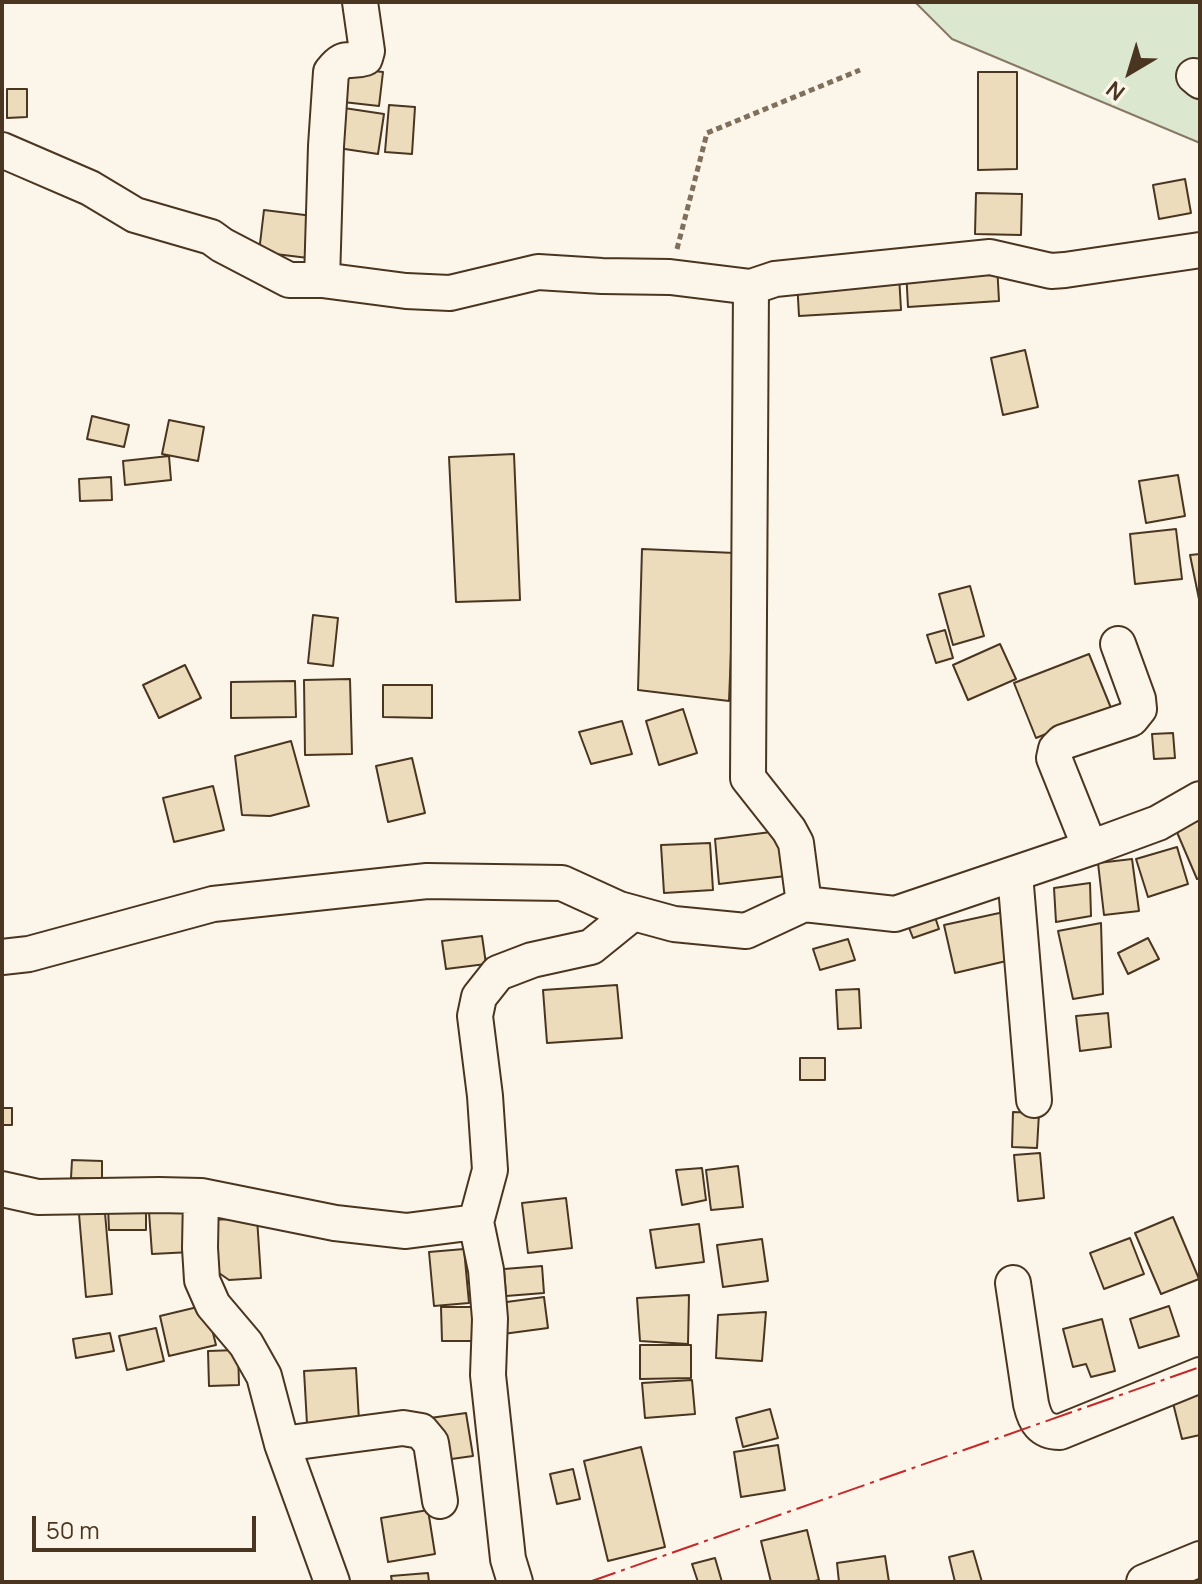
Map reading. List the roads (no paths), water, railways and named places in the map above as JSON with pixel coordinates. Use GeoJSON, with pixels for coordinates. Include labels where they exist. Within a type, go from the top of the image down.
{"type":"FeatureCollection","features":[{"type":"Feature","properties":{"kind":"street"},"geometry":{"type":"LineString","coordinates":[[322,280],[331,72],[348,59],[357,61],[365,58],[367,51],[360,2]]}},
{"type":"Feature","properties":{"kind":"street"},"geometry":{"type":"LineString","coordinates":[[2,150],[90,188],[135,215],[211,237],[289,280],[322,280],[406,291],[450,293],[538,272],[670,277],[751,287],[775,279],[990,257],[1051,271],[1200,250]]}},
{"type":"Feature","properties":{"kind":"street"},"geometry":{"type":"LineString","coordinates":[[751,287],[748,778],[796,843],[804,904]]}},
{"type":"Feature","properties":{"kind":"street"},"geometry":{"type":"LineString","coordinates":[[1090,848],[1054,758],[1056,749],[1063,742],[1131,719],[1139,709],[1118,644]]}},
{"type":"Feature","properties":{"kind":"street"},"geometry":{"type":"LineString","coordinates":[[2,957],[29,954],[213,904],[427,881],[562,883],[626,911],[674,924],[746,931],[804,904],[895,914],[1158,823],[1200,799]]}},
{"type":"Feature","properties":{"kind":"street"},"geometry":{"type":"LineString","coordinates":[[1015,874],[1034,1100]]}},
{"type":"Feature","properties":{"kind":"street"},"geometry":{"type":"LineString","coordinates":[[515,1582],[508,1559],[488,1375],[490,1319],[486,1270],[476,1222],[490,1170],[475,1016],[479,997],[498,973],[532,960],[591,947],[626,911]]}},
{"type":"Feature","properties":{"kind":"street"},"geometry":{"type":"LineString","coordinates":[[2,1189],[38,1197],[201,1196],[335,1223],[406,1231],[476,1222]]}},
{"type":"Feature","properties":{"kind":"street"},"geometry":{"type":"LineString","coordinates":[[201,1196],[202,1280],[213,1305],[246,1344],[264,1376],[282,1444],[332,1582]]}},
{"type":"Feature","properties":{"kind":"street"},"geometry":{"type":"LineString","coordinates":[[1013,1283],[1031,1404],[1035,1419],[1051,1432],[1060,1432],[1200,1375]]}},
{"type":"Feature","properties":{"kind":"street"},"geometry":{"type":"LineString","coordinates":[[282,1444],[403,1428],[421,1431],[431,1443],[440,1501]]}},
{"type":"Feature","properties":{"kind":"street"},"geometry":{"type":"LineString","coordinates":[[1144,1582],[1200,1559]]}}]}
